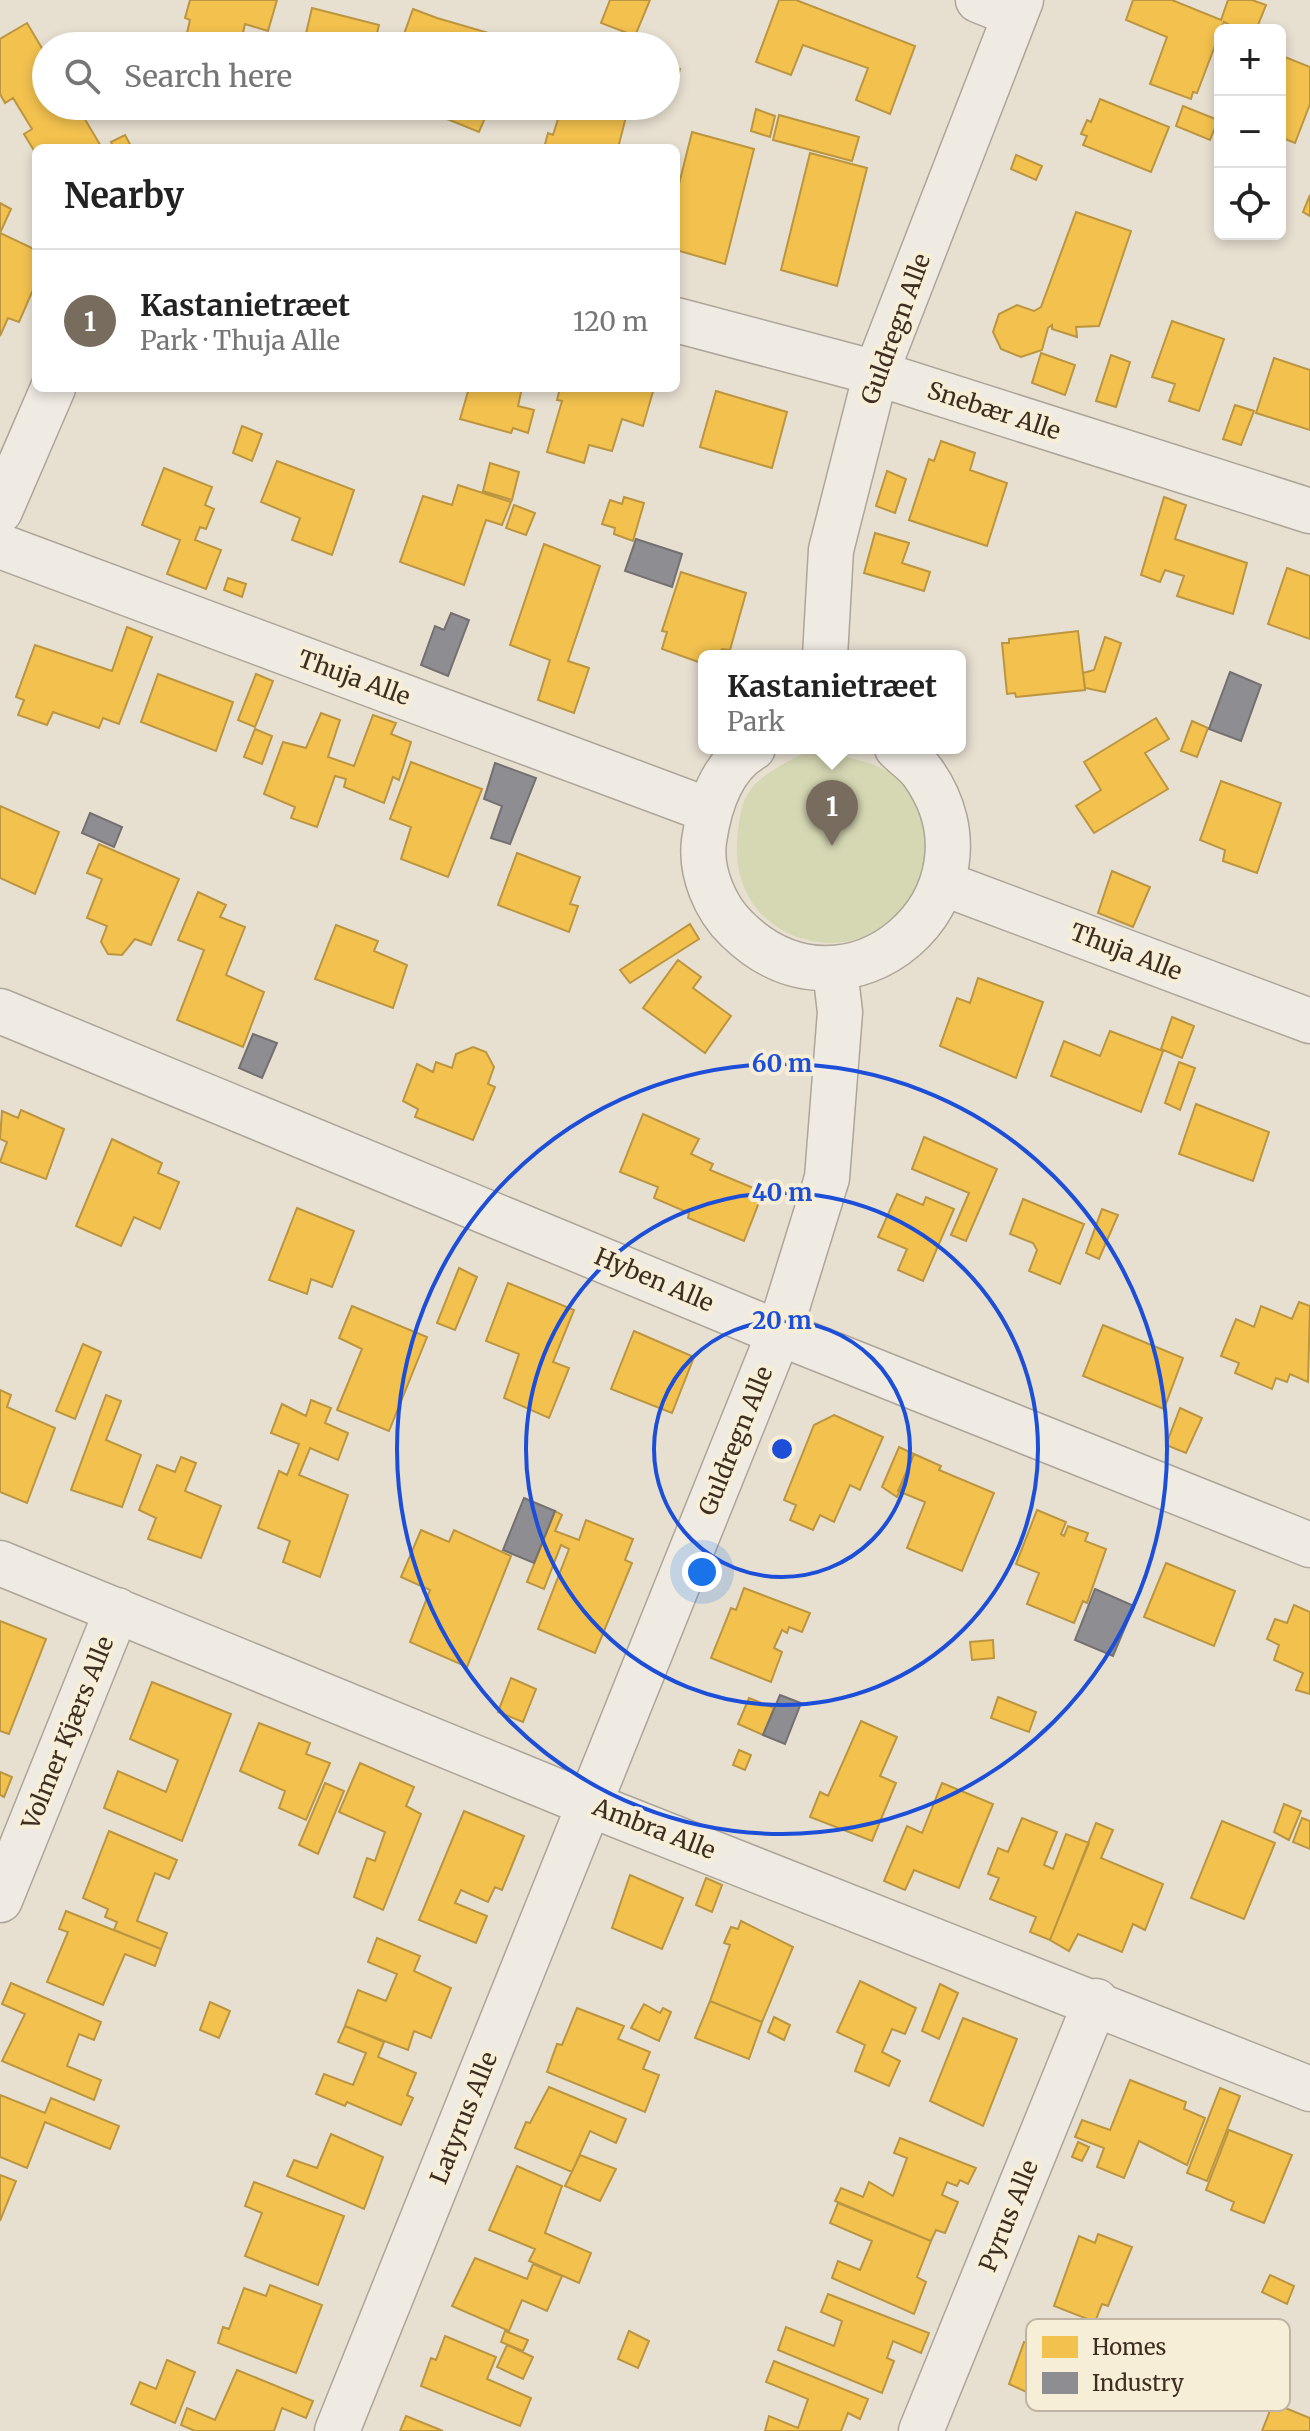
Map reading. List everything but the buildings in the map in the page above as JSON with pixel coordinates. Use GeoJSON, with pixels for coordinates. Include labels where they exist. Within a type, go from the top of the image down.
{"type":"FeatureCollection","features":[{"type":"Feature","properties":{"kind":"street","name":"Guldregn Alle"},"geometry":{"type":"LineString","coordinates":[[825,650],[831,550],[876,373],[1005,5]]}},
{"type":"Feature","properties":{"kind":"street","name":"Snebær Alle"},"geometry":{"type":"LineString","coordinates":[[680,321],[876,373],[1310,511]]}},
{"type":"Feature","properties":{"kind":"street"},"geometry":{"type":"LineString","coordinates":[[0,511],[51,392]]}},
{"type":"Feature","properties":{"kind":"street","name":"Thuja Alle"},"geometry":{"type":"LineString","coordinates":[[0,546],[708,810]]}},
{"type":"Feature","properties":{"kind":"street"},"geometry":{"type":"LineString","coordinates":[[747,754],[722,780],[708,810],[702,853],[710,889],[728,921],[754,946],[786,963],[835,970],[861,964],[897,946],[924,919],[942,883],[948,845],[941,807],[923,772],[904,754]]}},
{"type":"Feature","properties":{"kind":"street","name":"Thuja Alle"},"geometry":{"type":"LineString","coordinates":[[942,883],[1310,1021]]}},
{"type":"Feature","properties":{"kind":"street","name":"Guldregn Alle"},"geometry":{"type":"LineString","coordinates":[[591,1805],[779,1333],[827,1178],[840,1012],[835,970]]}},
{"type":"Feature","properties":{"kind":"street","name":"Hyben Alle"},"geometry":{"type":"LineString","coordinates":[[0,1011],[779,1333],[1310,1545]]}},
{"type":"Feature","properties":{"kind":"street","name":"Ambra Alle"},"geometry":{"type":"LineString","coordinates":[[0,1563],[591,1805],[1096,2001],[1310,2089]]}},
{"type":"Feature","properties":{"kind":"street","name":"Volmer Kjærs Alle"},"geometry":{"type":"LineString","coordinates":[[0,1900],[117,1610]]}},
{"type":"Feature","properties":{"kind":"street","name":"Latyrus Alle"},"geometry":{"type":"LineString","coordinates":[[337,2431],[591,1805]]}},
{"type":"Feature","properties":{"kind":"street","name":"Pyrus Alle"},"geometry":{"type":"LineString","coordinates":[[921,2431],[1096,2001]]}},
{"type":"Feature","properties":{"kind":"green space"},"geometry":{"type":"Polygon","coordinates":[[[802,754],[828,754],[870,763],[888,771],[916,797],[924,817],[927,862],[912,903],[881,929],[853,940],[824,943],[796,937],[772,923],[752,902],[740,875],[737,836],[741,811],[752,788],[802,754]]]}},
{"type":"Feature","properties":{"kind":"place","name":"Kastanietræet"},"geometry":{"type":"Point","coordinates":[832,846]}}]}
